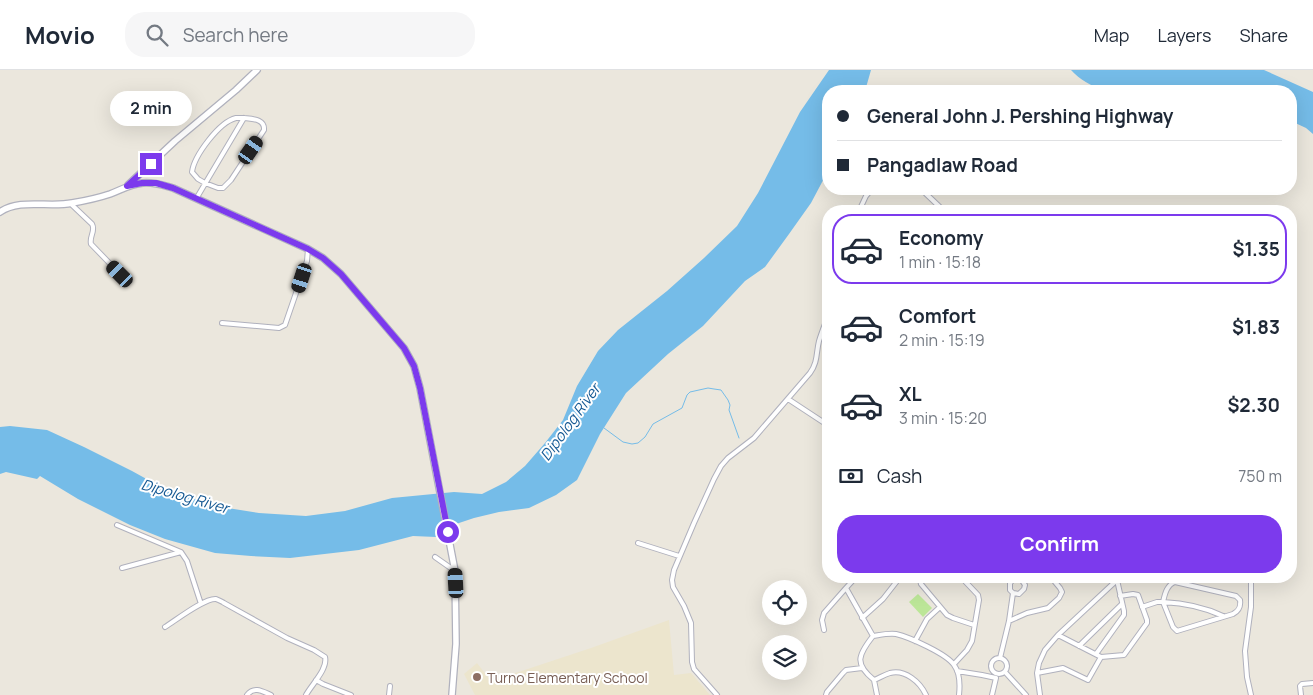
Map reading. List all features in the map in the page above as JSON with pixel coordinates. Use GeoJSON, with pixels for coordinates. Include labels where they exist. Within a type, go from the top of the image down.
{"type":"FeatureCollection","features":[{"type":"Feature","properties":{"kind":"main road"},"geometry":{"type":"LineString","coordinates":[[127,186],[175,141],[257,70]]}},
{"type":"Feature","properties":{"kind":"main road"},"geometry":{"type":"LineString","coordinates":[[0,212],[20,205],[71,204],[109,194],[127,186],[156,183],[173,188],[308,249],[323,258],[341,274],[404,348],[414,366],[420,388],[455,571],[456,644],[452,695]]}},
{"type":"Feature","properties":{"kind":"street"},"geometry":{"type":"LineString","coordinates":[[235,118],[244,118],[259,121],[264,126],[264,130],[227,185],[223,188],[218,188],[198,179],[192,172],[196,160],[207,142],[235,118]]}},
{"type":"Feature","properties":{"kind":"street"},"geometry":{"type":"LineString","coordinates":[[196,199],[244,118]]}},
{"type":"Feature","properties":{"kind":"street"},"geometry":{"type":"LineString","coordinates":[[927,195],[938,205]]}},
{"type":"Feature","properties":{"kind":"street"},"geometry":{"type":"LineString","coordinates":[[71,204],[94,228],[90,240],[91,244],[120,274]]}},
{"type":"Feature","properties":{"kind":"street"},"geometry":{"type":"LineString","coordinates":[[222,323],[280,328],[285,325],[307,261],[308,249]]}},
{"type":"Feature","properties":{"kind":"street"},"geometry":{"type":"LineString","coordinates":[[717,695],[697,674],[692,662],[691,623],[674,587],[672,580],[674,570],[721,466],[728,458],[754,438],[814,367],[822,332]]}},
{"type":"Feature","properties":{"kind":"street"},"geometry":{"type":"LineString","coordinates":[[788,399],[822,421]]}},
{"type":"Feature","properties":{"kind":"street"},"geometry":{"type":"LineString","coordinates":[[117,525],[182,552],[187,561],[201,604]]}},
{"type":"Feature","properties":{"kind":"street"},"geometry":{"type":"LineString","coordinates":[[638,543],[680,556]]}},
{"type":"Feature","properties":{"kind":"street"},"geometry":{"type":"LineString","coordinates":[[122,568],[182,552]]}},
{"type":"Feature","properties":{"kind":"street"},"geometry":{"type":"LineString","coordinates":[[435,557],[455,571]]}},
{"type":"Feature","properties":{"kind":"street"},"geometry":{"type":"LineString","coordinates":[[824,630],[822,620],[824,613],[851,583]]}},
{"type":"Feature","properties":{"kind":"street"},"geometry":{"type":"LineString","coordinates":[[862,618],[883,599],[896,583]]}},
{"type":"Feature","properties":{"kind":"street"},"geometry":{"type":"LineString","coordinates":[[922,583],[923,587],[947,615],[974,626]]}},
{"type":"Feature","properties":{"kind":"street"},"geometry":{"type":"LineString","coordinates":[[954,664],[967,650],[972,641],[979,600],[978,595],[967,583]]}},
{"type":"Feature","properties":{"kind":"street"},"geometry":{"type":"LineString","coordinates":[[1010,583],[1010,590],[1013,593],[1019,594],[1025,587],[1024,583]]}},
{"type":"Feature","properties":{"kind":"street"},"geometry":{"type":"LineString","coordinates":[[1008,621],[1030,612],[1047,609],[1059,598],[1062,592],[1056,583]]}},
{"type":"Feature","properties":{"kind":"street"},"geometry":{"type":"LineString","coordinates":[[1040,695],[1037,674],[1039,663],[1045,650],[1112,583]]}},
{"type":"Feature","properties":{"kind":"street"},"geometry":{"type":"LineString","coordinates":[[1096,654],[1124,615],[1117,583]]}},
{"type":"Feature","properties":{"kind":"street"},"geometry":{"type":"LineString","coordinates":[[1171,583],[1168,586],[1163,602],[1173,627],[1177,631],[1237,612],[1240,606],[1239,597],[1180,583]]}},
{"type":"Feature","properties":{"kind":"street"},"geometry":{"type":"LineString","coordinates":[[1251,583],[1251,607],[1245,651],[1247,677],[1251,695]]}},
{"type":"Feature","properties":{"kind":"street"},"geometry":{"type":"LineString","coordinates":[[846,588],[873,636]]}},
{"type":"Feature","properties":{"kind":"street"},"geometry":{"type":"LineString","coordinates":[[1000,658],[1013,593]]}},
{"type":"Feature","properties":{"kind":"street"},"geometry":{"type":"LineString","coordinates":[[1058,635],[1101,657],[1122,656],[1147,622],[1147,618],[1138,595],[1120,596]]}},
{"type":"Feature","properties":{"kind":"street"},"geometry":{"type":"LineString","coordinates":[[165,628],[208,600],[216,599],[287,638],[322,654],[326,659],[326,663],[306,695]]}},
{"type":"Feature","properties":{"kind":"street"},"geometry":{"type":"LineString","coordinates":[[1142,607],[1163,602],[1194,606],[1223,616]]}},
{"type":"Feature","properties":{"kind":"street"},"geometry":{"type":"LineString","coordinates":[[1079,646],[1122,604]]}},
{"type":"Feature","properties":{"kind":"street"},"geometry":{"type":"LineString","coordinates":[[915,641],[927,619],[940,607]]}},
{"type":"Feature","properties":{"kind":"street"},"geometry":{"type":"LineString","coordinates":[[877,695],[874,680],[862,668],[861,654],[873,636],[894,634],[915,641],[941,654],[954,664],[960,684],[959,695]]}},
{"type":"Feature","properties":{"kind":"street"},"geometry":{"type":"LineString","coordinates":[[1037,674],[1063,668],[1087,680],[1101,657]]}},
{"type":"Feature","properties":{"kind":"street"},"geometry":{"type":"LineString","coordinates":[[957,672],[997,676],[1007,668],[1005,660],[1000,658],[993,660],[993,670],[997,676],[992,695]]}},
{"type":"Feature","properties":{"kind":"street"},"geometry":{"type":"LineString","coordinates":[[826,695],[846,670],[862,668]]}},
{"type":"Feature","properties":{"kind":"street"},"geometry":{"type":"LineString","coordinates":[[1004,672],[1026,695]]}},
{"type":"Feature","properties":{"kind":"street"},"geometry":{"type":"LineString","coordinates":[[874,680],[889,673],[902,673],[920,685],[926,695]]}},
{"type":"Feature","properties":{"kind":"street"},"geometry":{"type":"LineString","coordinates":[[316,680],[351,695]]}},
{"type":"Feature","properties":{"kind":"street"},"geometry":{"type":"LineString","coordinates":[[1301,695],[1300,687],[1302,684],[1313,683]]}},
{"type":"Feature","properties":{"kind":"street"},"geometry":{"type":"LineString","coordinates":[[388,695],[390,686]]}},
{"type":"Feature","properties":{"kind":"street"},"geometry":{"type":"LineString","coordinates":[[247,695],[254,689],[271,695]]}},
{"type":"Feature","properties":{"kind":"shaded area"},"geometry":{"type":"Polygon","coordinates":[[[669,620],[674,675],[691,673],[710,695],[475,695],[464,674],[477,663],[491,681],[669,620]]]}},
{"type":"Feature","properties":{"kind":"green space"},"geometry":{"type":"Polygon","coordinates":[[[918,594],[932,608],[923,617],[909,602],[918,594]]]}},
{"type":"Feature","properties":{"kind":"water","name":"Dipolog River"},"geometry":{"type":"Polygon","coordinates":[[[829,70],[871,70],[867,85],[822,85],[822,182],[811,203],[765,267],[745,281],[703,326],[668,354],[626,393],[600,434],[577,480],[556,495],[529,508],[474,518],[456,524],[436,537],[413,536],[359,550],[290,558],[251,556],[215,553],[165,539],[130,525],[78,499],[40,476],[37,479],[6,472],[0,474],[0,427],[10,426],[47,430],[161,487],[215,506],[259,513],[306,516],[345,511],[392,498],[454,492],[482,494],[506,482],[525,466],[545,443],[563,420],[577,386],[598,351],[618,330],[667,291],[737,226],[758,193],[800,112],[829,70]]]}},
{"type":"Feature","properties":{"kind":"water"},"geometry":{"type":"Polygon","coordinates":[[[1071,70],[1264,70],[1313,92],[1313,134],[1297,124],[1297,85],[1092,85],[1074,74],[1071,70]]]}},
{"type":"Feature","properties":{"kind":"waterway"},"geometry":{"type":"LineString","coordinates":[[604,428],[623,442],[638,443],[645,437],[653,424],[682,408],[690,392],[708,388],[721,390],[728,400],[729,410],[739,438]]}},
{"type":"Feature","properties":{"kind":"place","name":"Turno Elementary School"},"geometry":{"type":"Point","coordinates":[477,677]}},
{"type":"Feature","properties":{"kind":"route"},"geometry":{"type":"LineString","coordinates":[[151,164],[127,186],[156,183],[173,188],[308,249],[323,258],[341,274],[404,348],[414,366],[420,388],[448,532]]}}]}
